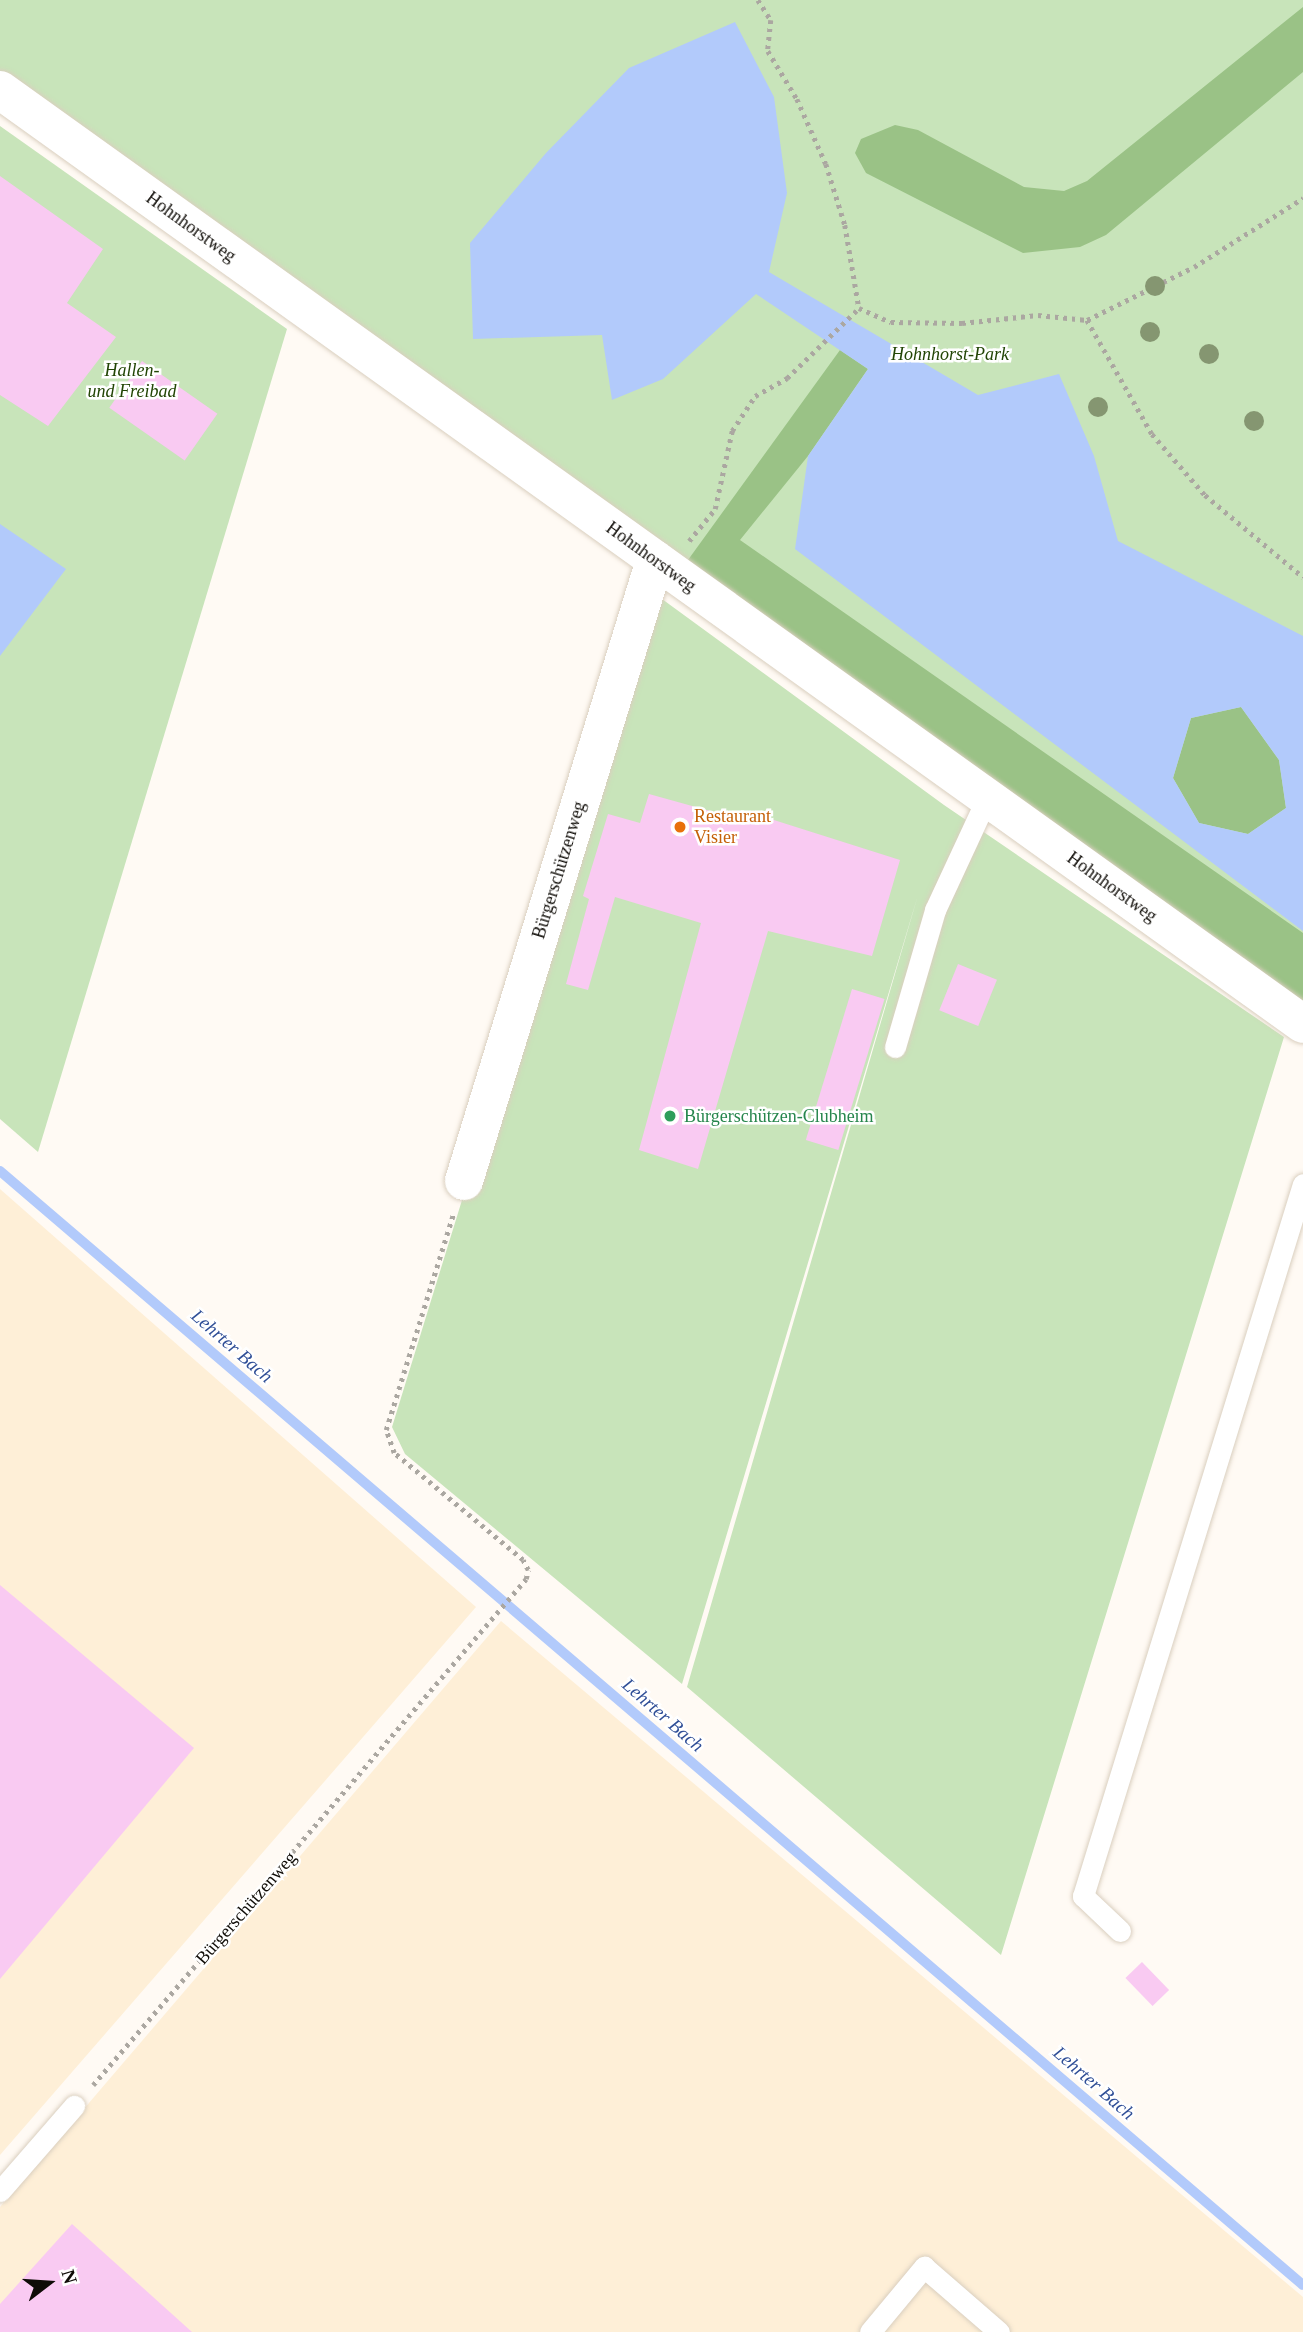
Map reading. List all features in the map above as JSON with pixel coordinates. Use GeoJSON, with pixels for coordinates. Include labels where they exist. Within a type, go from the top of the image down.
{"type":"FeatureCollection","features":[{"type":"Feature","properties":{"kind":"street","name":"Hohnhorstweg"},"geometry":{"type":"LineString","coordinates":[[0,90],[1303,1024]]}},
{"type":"Feature","properties":{"kind":"street","name":"Bürgerschützenweg"},"geometry":{"type":"LineString","coordinates":[[464,1181],[661,564]]}},
{"type":"Feature","properties":{"kind":"lane"},"geometry":{"type":"LineString","coordinates":[[895,1047],[936,910],[988,798]]}},
{"type":"Feature","properties":{"kind":"lane"},"geometry":{"type":"LineString","coordinates":[[1120,1931],[1083,1896],[1303,1184]]}},
{"type":"Feature","properties":{"kind":"lane"},"geometry":{"type":"LineString","coordinates":[[0,2191],[75,2106]]}},
{"type":"Feature","properties":{"kind":"lane"},"geometry":{"type":"LineString","coordinates":[[870,2332],[924,2267],[999,2332]]}},
{"type":"Feature","properties":{"kind":"path"},"geometry":{"type":"LineString","coordinates":[[758,0],[771,20],[768,51],[797,99],[826,164],[845,225],[859,307]]}},
{"type":"Feature","properties":{"kind":"path"},"geometry":{"type":"LineString","coordinates":[[859,307],[891,322],[962,323],[1038,315],[1087,320],[1194,267],[1303,198]]}},
{"type":"Feature","properties":{"kind":"path"},"geometry":{"type":"LineString","coordinates":[[661,564],[715,509],[732,431],[755,396],[787,378],[859,307]]}},
{"type":"Feature","properties":{"kind":"path"},"geometry":{"type":"LineString","coordinates":[[1087,320],[1152,434],[1205,495],[1303,577]]}},
{"type":"Feature","properties":{"kind":"path","name":"Bürgerschützenweg"},"geometry":{"type":"LineString","coordinates":[[75,2106],[491,1625],[520,1589],[528,1570],[523,1560],[394,1453],[386,1430],[464,1181]]}},
{"type":"Feature","properties":{"kind":"shaded area"},"geometry":{"type":"Polygon","coordinates":[[[0,1189],[476,1607],[0,2155],[0,1189]]]}},
{"type":"Feature","properties":{"kind":"shaded area"},"geometry":{"type":"Polygon","coordinates":[[[501,1621],[1303,2297],[1303,2332],[0,2332],[0,2207],[501,1621]]]}},
{"type":"Feature","properties":{"kind":"green space","name":"Hohnhorst-Park"},"geometry":{"type":"Polygon","coordinates":[[[0,0],[1303,0],[1303,1025],[0,92],[0,0]]]}},
{"type":"Feature","properties":{"kind":"green space"},"geometry":{"type":"Polygon","coordinates":[[[1303,7],[1303,72],[1106,235],[1080,247],[1023,253],[866,173],[855,153],[861,139],[895,125],[918,130],[1024,187],[1064,191],[1087,181],[1303,7]]]}},
{"type":"Feature","properties":{"kind":"green space","name":"Hallen- und Freibad"},"geometry":{"type":"Polygon","coordinates":[[[0,126],[287,329],[38,1152],[0,1119],[0,126]]]}},
{"type":"Feature","properties":{"kind":"green space"},"geometry":{"type":"Polygon","coordinates":[[[840,350],[868,369],[808,456],[740,540],[1303,933],[1303,1022],[680,571],[840,350]]]}},
{"type":"Feature","properties":{"kind":"green space"},"geometry":{"type":"Polygon","coordinates":[[[662,599],[944,805],[1284,1037],[1001,1955],[687,1687],[918,895],[682,1684],[405,1454],[392,1427],[645,607],[662,599]]]}},
{"type":"Feature","properties":{"kind":"green space"},"geometry":{"type":"Polygon","coordinates":[[[1241,707],[1279,760],[1286,808],[1248,834],[1199,823],[1173,778],[1191,718],[1241,707]]]}},
{"type":"Feature","properties":{"kind":"water"},"geometry":{"type":"Polygon","coordinates":[[[735,22],[774,97],[787,193],[769,272],[978,395],[1059,374],[1094,456],[1118,541],[1303,636],[1303,931],[795,549],[808,456],[868,369],[756,294],[663,379],[612,400],[602,335],[473,339],[470,243],[546,153],[629,68],[735,22]],[[1241,707],[1191,718],[1173,778],[1199,823],[1248,834],[1286,808],[1279,760],[1241,707]]]}},
{"type":"Feature","properties":{"kind":"water"},"geometry":{"type":"Polygon","coordinates":[[[0,524],[66,569],[0,656],[0,524]]]}},
{"type":"Feature","properties":{"kind":"building"},"geometry":{"type":"Polygon","coordinates":[[[0,176],[103,249],[67,303],[116,337],[48,426],[0,395],[0,176]]]}},
{"type":"Feature","properties":{"kind":"building"},"geometry":{"type":"Polygon","coordinates":[[[142,361],[217,414],[185,460],[109,408],[142,361]]]}},
{"type":"Feature","properties":{"kind":"building"},"geometry":{"type":"Polygon","coordinates":[[[649,794],[746,821],[749,812],[900,860],[872,956],[768,931],[698,1169],[639,1150],[701,923],[615,897],[588,990],[566,984],[589,899],[583,896],[608,814],[640,823],[649,794]]]}},
{"type":"Feature","properties":{"kind":"building"},"geometry":{"type":"Polygon","coordinates":[[[958,964],[997,980],[978,1026],[939,1010],[958,964]]]}},
{"type":"Feature","properties":{"kind":"building"},"geometry":{"type":"Polygon","coordinates":[[[852,989],[885,999],[838,1150],[806,1140],[852,989]]]}},
{"type":"Feature","properties":{"kind":"building"},"geometry":{"type":"Polygon","coordinates":[[[0,1585],[194,1748],[0,1979],[0,1585]]]}},
{"type":"Feature","properties":{"kind":"building"},"geometry":{"type":"Polygon","coordinates":[[[1142,1962],[1169,1990],[1153,2006],[1125,1978],[1142,1962]]]}},
{"type":"Feature","properties":{"kind":"building"},"geometry":{"type":"Polygon","coordinates":[[[72,2224],[192,2332],[0,2332],[0,2304],[72,2224]]]}},
{"type":"Feature","properties":{"kind":"waterway","name":"Lehrter Bach"},"geometry":{"type":"LineString","coordinates":[[0,1171],[1303,2285]]}},
{"type":"Feature","properties":{"kind":"place","name":"Restaurant Visier"},"geometry":{"type":"Point","coordinates":[680,827]}},
{"type":"Feature","properties":{"kind":"place","name":"Bürgerschützen-Clubheim"},"geometry":{"type":"Point","coordinates":[670,1116]}}]}
